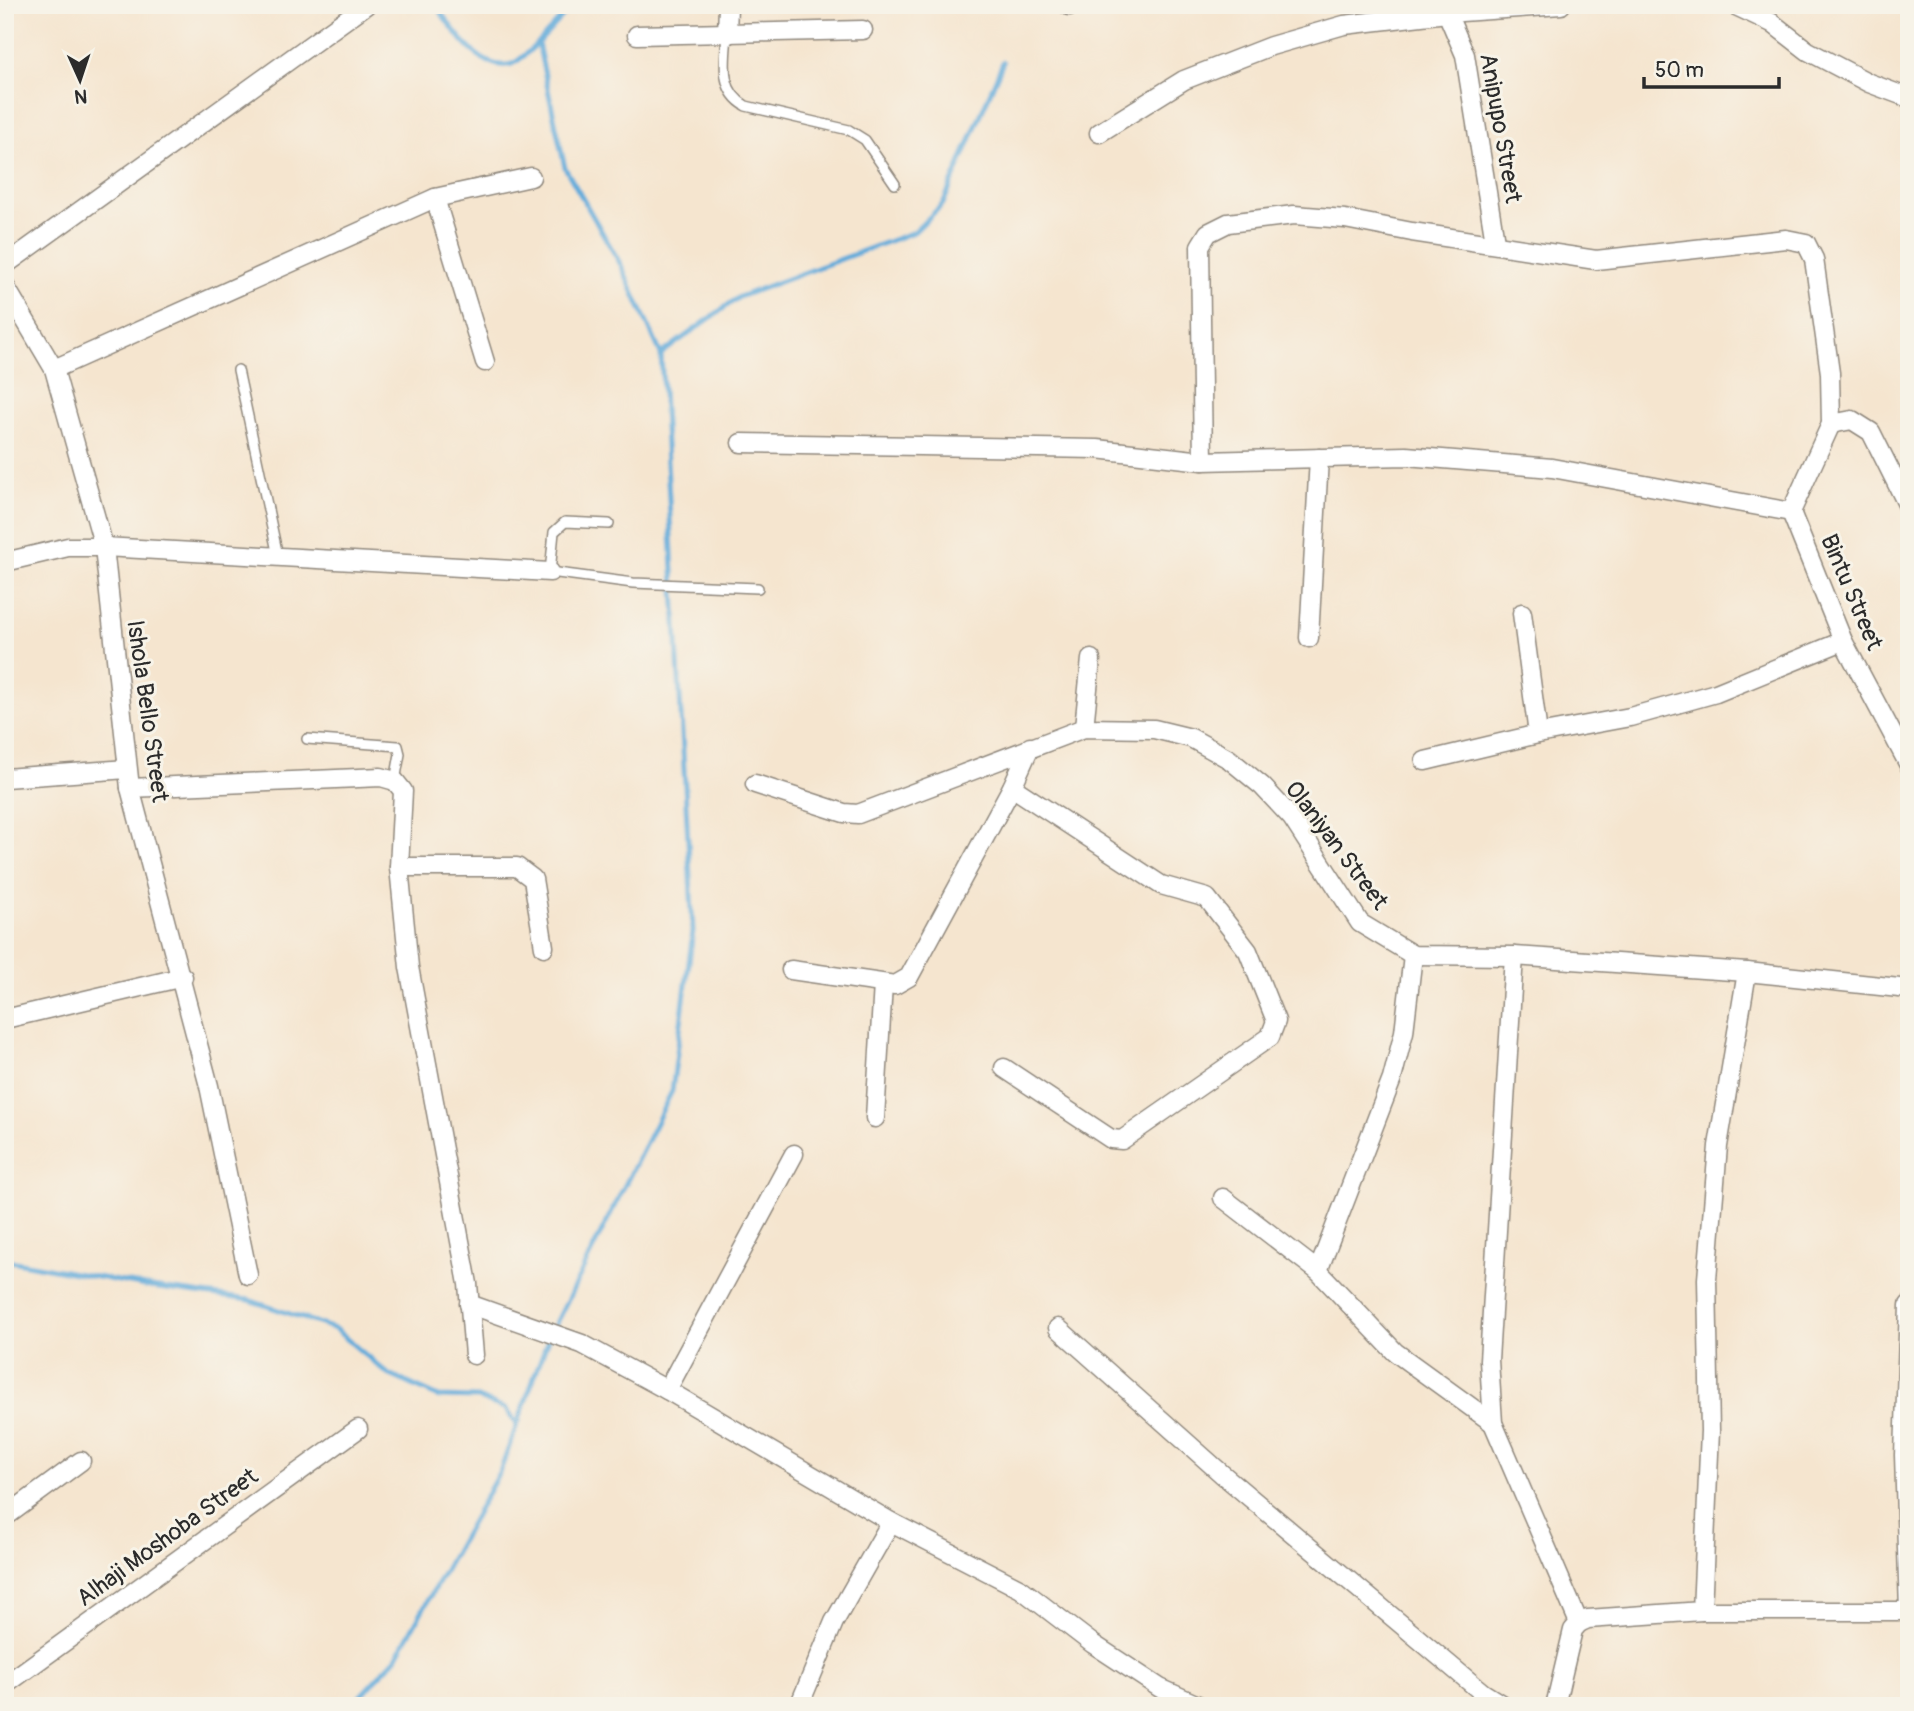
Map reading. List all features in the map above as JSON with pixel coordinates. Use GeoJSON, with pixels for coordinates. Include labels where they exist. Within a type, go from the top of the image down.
{"type":"FeatureCollection","features":[{"type":"Feature","properties":{"kind":"street"},"geometry":{"type":"LineString","coordinates":[[5,265],[366,5]]}},
{"type":"Feature","properties":{"kind":"street"},"geometry":{"type":"LineString","coordinates":[[727,35],[728,5]]}},
{"type":"Feature","properties":{"kind":"street"},"geometry":{"type":"LineString","coordinates":[[1099,133],[1184,80],[1271,46],[1344,25],[1447,13],[1561,5]]}},
{"type":"Feature","properties":{"kind":"street"},"geometry":{"type":"LineString","coordinates":[[1734,5],[1772,23],[1808,51],[1868,83],[1909,98]]}},
{"type":"Feature","properties":{"kind":"street","name":"Anipupo Street"},"geometry":{"type":"LineString","coordinates":[[1447,13],[1465,55],[1495,242]]}},
{"type":"Feature","properties":{"kind":"street"},"geometry":{"type":"LineString","coordinates":[[638,35],[863,30]]}},
{"type":"Feature","properties":{"kind":"street"},"geometry":{"type":"LineString","coordinates":[[54,369],[435,198],[531,177]]}},
{"type":"Feature","properties":{"kind":"street"},"geometry":{"type":"LineString","coordinates":[[435,198],[485,362]]}},
{"type":"Feature","properties":{"kind":"street"},"geometry":{"type":"LineString","coordinates":[[741,443],[1097,449],[1203,461],[1406,456],[1552,468],[1791,512],[1831,424],[1829,361],[1814,259],[1806,243],[1786,239],[1596,260],[1345,219],[1294,215],[1228,223],[1208,233],[1200,246],[1203,461]]}},
{"type":"Feature","properties":{"kind":"street","name":"Ishola Bello Street"},"geometry":{"type":"LineString","coordinates":[[5,286],[54,369],[104,547],[130,788],[183,977],[209,1086],[248,1275]]}},
{"type":"Feature","properties":{"kind":"street"},"geometry":{"type":"LineString","coordinates":[[1831,424],[1852,420],[1871,432],[1909,508]]}},
{"type":"Feature","properties":{"kind":"street"},"geometry":{"type":"LineString","coordinates":[[1309,638],[1319,457]]}},
{"type":"Feature","properties":{"kind":"street","name":"Bintu Street"},"geometry":{"type":"LineString","coordinates":[[1791,512],[1843,641],[1909,765]]}},
{"type":"Feature","properties":{"kind":"street"},"geometry":{"type":"LineString","coordinates":[[5,562],[68,547],[104,547],[550,572]]}},
{"type":"Feature","properties":{"kind":"street"},"geometry":{"type":"LineString","coordinates":[[1522,612],[1538,734]]}},
{"type":"Feature","properties":{"kind":"street"},"geometry":{"type":"LineString","coordinates":[[1425,761],[1538,734],[1630,717],[1716,693],[1843,641]]}},
{"type":"Feature","properties":{"kind":"street"},"geometry":{"type":"LineString","coordinates":[[1084,728],[1091,659]]}},
{"type":"Feature","properties":{"kind":"street","name":"Olaniyan Street"},"geometry":{"type":"LineString","coordinates":[[755,784],[844,813],[858,814],[1084,728],[1154,729],[1191,738],[1229,759],[1262,786],[1292,818],[1360,923],[1413,955]]}},
{"type":"Feature","properties":{"kind":"street"},"geometry":{"type":"LineString","coordinates":[[791,970],[895,985],[909,977],[1012,787],[1030,747]]}},
{"type":"Feature","properties":{"kind":"street"},"geometry":{"type":"LineString","coordinates":[[5,778],[127,769]]}},
{"type":"Feature","properties":{"kind":"street"},"geometry":{"type":"LineString","coordinates":[[130,788],[381,777],[395,781],[403,792],[399,867],[409,967],[449,1175],[474,1354]]}},
{"type":"Feature","properties":{"kind":"street"},"geometry":{"type":"LineString","coordinates":[[1004,1068],[1111,1139],[1122,1140],[1270,1037],[1276,1021],[1248,951],[1207,898],[1161,885],[1012,787]]}},
{"type":"Feature","properties":{"kind":"street"},"geometry":{"type":"LineString","coordinates":[[399,867],[517,867],[533,880],[544,947]]}},
{"type":"Feature","properties":{"kind":"street"},"geometry":{"type":"LineString","coordinates":[[1318,1271],[1392,1079],[1404,1032],[1413,955],[1514,956],[1747,972],[1909,989]]}},
{"type":"Feature","properties":{"kind":"street"},"geometry":{"type":"LineString","coordinates":[[1514,956],[1489,1360],[1493,1423],[1579,1623]]}},
{"type":"Feature","properties":{"kind":"street"},"geometry":{"type":"LineString","coordinates":[[1702,1611],[1710,1431],[1706,1279],[1718,1146],[1747,972]]}},
{"type":"Feature","properties":{"kind":"street"},"geometry":{"type":"LineString","coordinates":[[5,1019],[183,977]]}},
{"type":"Feature","properties":{"kind":"street"},"geometry":{"type":"LineString","coordinates":[[875,1118],[883,984]]}},
{"type":"Feature","properties":{"kind":"street"},"geometry":{"type":"LineString","coordinates":[[667,1390],[794,1154]]}},
{"type":"Feature","properties":{"kind":"street"},"geometry":{"type":"LineString","coordinates":[[1223,1198],[1318,1271],[1395,1352],[1493,1423]]}},
{"type":"Feature","properties":{"kind":"street"},"geometry":{"type":"LineString","coordinates":[[469,1304],[582,1344],[667,1390],[891,1522],[1021,1589],[1093,1644],[1160,1689],[1200,1706]]}},
{"type":"Feature","properties":{"kind":"street"},"geometry":{"type":"LineString","coordinates":[[1555,1706],[1573,1630],[1588,1619],[1702,1611],[1909,1611],[1904,1455],[1909,1305]]}},
{"type":"Feature","properties":{"kind":"street"},"geometry":{"type":"LineString","coordinates":[[1058,1328],[1233,1483],[1483,1693],[1504,1706]]}},
{"type":"Feature","properties":{"kind":"street","name":"Alhaji Moshoba Street"},"geometry":{"type":"LineString","coordinates":[[5,1685],[358,1429]]}},
{"type":"Feature","properties":{"kind":"street"},"geometry":{"type":"LineString","coordinates":[[5,1517],[81,1461]]}},
{"type":"Feature","properties":{"kind":"street"},"geometry":{"type":"LineString","coordinates":[[799,1706],[834,1622],[891,1522]]}},
{"type":"Feature","properties":{"kind":"lane"},"geometry":{"type":"LineString","coordinates":[[727,35],[728,93],[734,100],[746,106],[817,120],[849,130],[865,140],[895,184]]}},
{"type":"Feature","properties":{"kind":"lane"},"geometry":{"type":"LineString","coordinates":[[238,370],[278,556]]}},
{"type":"Feature","properties":{"kind":"lane"},"geometry":{"type":"LineString","coordinates":[[609,524],[565,522],[554,532],[550,572],[633,583],[758,588]]}},
{"type":"Feature","properties":{"kind":"lane"},"geometry":{"type":"LineString","coordinates":[[307,739],[397,746],[400,754],[395,781]]}},
{"type":"Feature","properties":{"kind":"waterway"},"geometry":{"type":"LineString","coordinates":[[435,5],[467,46],[488,62],[512,64],[538,43]]}},
{"type":"Feature","properties":{"kind":"waterway"},"geometry":{"type":"LineString","coordinates":[[351,1706],[396,1658],[501,1469],[548,1339],[672,1091],[693,931],[661,354],[621,265],[565,168],[538,43],[564,15],[565,5]]}},
{"type":"Feature","properties":{"kind":"waterway"},"geometry":{"type":"LineString","coordinates":[[661,354],[739,297],[914,232],[943,204],[1003,62]]}},
{"type":"Feature","properties":{"kind":"waterway"},"geometry":{"type":"LineString","coordinates":[[5,1260],[151,1287],[249,1300],[335,1329],[388,1374],[439,1397],[478,1398],[506,1409],[517,1424]]}}]}
